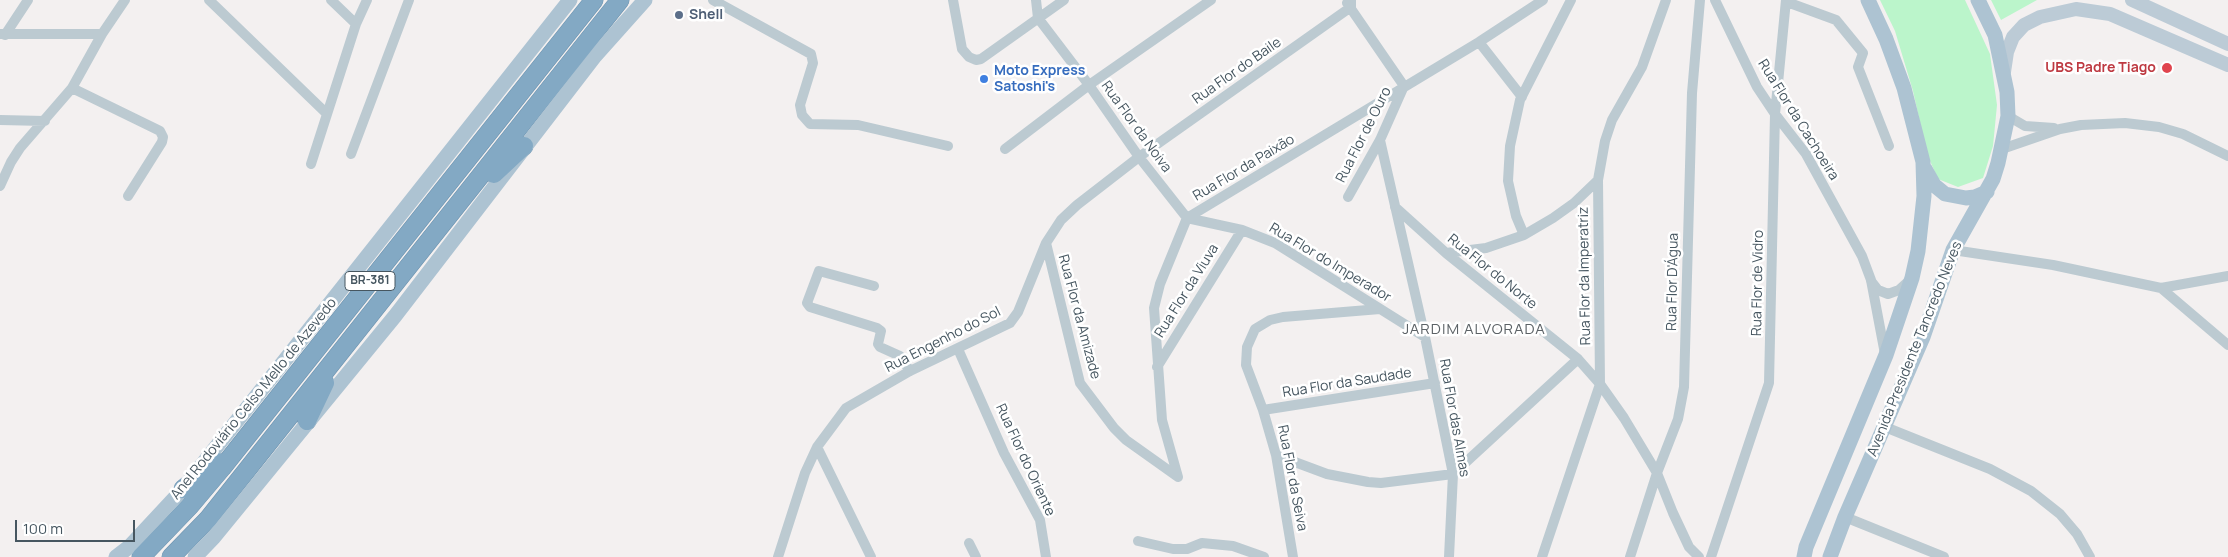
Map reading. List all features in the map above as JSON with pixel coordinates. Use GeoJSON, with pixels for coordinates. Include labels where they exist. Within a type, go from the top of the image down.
{"type":"FeatureCollection","features":[{"type":"Feature","properties":{"kind":"highway","name":"Anel Rodoviário Celso Mello de Azevedo"},"geometry":{"type":"LineString","coordinates":[[141,557],[190,506],[252,430],[594,0]]}},
{"type":"Feature","properties":{"kind":"highway","name":"BR-381"},"geometry":{"type":"LineString","coordinates":[[171,557],[208,519],[457,208],[620,0]]}},
{"type":"Feature","properties":{"kind":"highway"},"geometry":{"type":"LineString","coordinates":[[457,208],[524,146]]}},
{"type":"Feature","properties":{"kind":"highway"},"geometry":{"type":"LineString","coordinates":[[307,421],[338,356]]}},
{"type":"Feature","properties":{"kind":"highway"},"geometry":{"type":"LineString","coordinates":[[183,490],[252,430]]}},
{"type":"Feature","properties":{"kind":"main road","name":"Anel Rodoviário Celso Mello de Azevedo"},"geometry":{"type":"LineString","coordinates":[[116,557],[183,490],[570,0]]}},
{"type":"Feature","properties":{"kind":"main road"},"geometry":{"type":"LineString","coordinates":[[195,557],[214,537],[307,421],[395,316],[595,56],[646,0]]}},
{"type":"Feature","properties":{"kind":"main road","name":"Avenida Presidente Tancredo Neves"},"geometry":{"type":"LineString","coordinates":[[1804,557],[1806,547],[1886,355],[1912,278],[1918,250],[1924,196],[1924,162],[1904,88],[1886,39],[1868,0]]}},
{"type":"Feature","properties":{"kind":"main road","name":"Avenida Presidente Tancredo Neves"},"geometry":{"type":"LineString","coordinates":[[1830,557],[1845,517],[1923,337],[1953,250],[1993,179],[2002,150],[2008,116],[2004,72],[1996,35],[1978,0]]}},
{"type":"Feature","properties":{"kind":"main road"},"geometry":{"type":"LineString","coordinates":[[2132,0],[2148,4],[2179,22],[2228,44]]}},
{"type":"Feature","properties":{"kind":"main road"},"geometry":{"type":"LineString","coordinates":[[2004,72],[2007,52],[2013,37],[2024,25],[2040,17],[2076,9],[2100,11],[2127,20],[2228,65]]}},
{"type":"Feature","properties":{"kind":"main road"},"geometry":{"type":"LineString","coordinates":[[2165,37],[2168,26],[2179,22]]}},
{"type":"Feature","properties":{"kind":"main road"},"geometry":{"type":"LineString","coordinates":[[1924,162],[1934,185],[1945,194],[1966,198],[1986,192]]}},
{"type":"Feature","properties":{"kind":"street"},"geometry":{"type":"LineString","coordinates":[[2,34],[28,0]]}},
{"type":"Feature","properties":{"kind":"street"},"geometry":{"type":"LineString","coordinates":[[0,186],[20,148],[72,88],[102,34],[125,0]]}},
{"type":"Feature","properties":{"kind":"street"},"geometry":{"type":"LineString","coordinates":[[209,0],[326,114]]}},
{"type":"Feature","properties":{"kind":"street"},"geometry":{"type":"LineString","coordinates":[[331,0],[356,24]]}},
{"type":"Feature","properties":{"kind":"street"},"geometry":{"type":"LineString","coordinates":[[311,164],[356,24],[367,0]]}},
{"type":"Feature","properties":{"kind":"street"},"geometry":{"type":"LineString","coordinates":[[352,154],[409,0]]}},
{"type":"Feature","properties":{"kind":"street"},"geometry":{"type":"LineString","coordinates":[[713,0],[811,54],[812,63],[800,105],[802,115],[810,124],[858,125],[948,146]]}},
{"type":"Feature","properties":{"kind":"street"},"geometry":{"type":"LineString","coordinates":[[953,0],[962,49],[969,57],[976,60],[981,59],[1064,0]]}},
{"type":"Feature","properties":{"kind":"street"},"geometry":{"type":"LineString","coordinates":[[1036,0],[1038,18]]}},
{"type":"Feature","properties":{"kind":"street"},"geometry":{"type":"LineString","coordinates":[[1006,150],[1089,85],[1211,0]]}},
{"type":"Feature","properties":{"kind":"street","name":"Rua Flor da Paixão"},"geometry":{"type":"LineString","coordinates":[[1178,477],[1162,420],[1154,318],[1156,295],[1187,218],[1479,42],[1543,0]]}},
{"type":"Feature","properties":{"kind":"street"},"geometry":{"type":"LineString","coordinates":[[1524,235],[1516,216],[1508,181],[1510,146],[1522,97],[1571,0]]}},
{"type":"Feature","properties":{"kind":"street","name":"Rua Flor da Imperatriz"},"geometry":{"type":"LineString","coordinates":[[1542,557],[1600,384],[1598,180],[1605,141],[1612,120],[1642,67],[1666,0]]}},
{"type":"Feature","properties":{"kind":"street","name":"Rua Flor D'Água"},"geometry":{"type":"LineString","coordinates":[[1630,557],[1657,473],[1678,419],[1684,387],[1692,93],[1700,0]]}},
{"type":"Feature","properties":{"kind":"street","name":"Rua Flor da Cachoeira"},"geometry":{"type":"LineString","coordinates":[[1715,0],[1758,87],[1775,114],[1806,154],[1862,256],[1871,280],[1886,355]]}},
{"type":"Feature","properties":{"kind":"street"},"geometry":{"type":"LineString","coordinates":[[1787,1],[1836,20],[1863,53],[1858,67],[1889,146]]}},
{"type":"Feature","properties":{"kind":"street","name":"Rua Flor de Vidro"},"geometry":{"type":"LineString","coordinates":[[1711,557],[1769,382],[1775,114],[1787,1]]}},
{"type":"Feature","properties":{"kind":"street"},"geometry":{"type":"LineString","coordinates":[[1349,2],[1404,86]]}},
{"type":"Feature","properties":{"kind":"street","name":"Rua Flor do Baile"},"geometry":{"type":"LineString","coordinates":[[1139,157],[1349,2]]}},
{"type":"Feature","properties":{"kind":"street","name":"Rua Flor da Noiva"},"geometry":{"type":"LineString","coordinates":[[1038,18],[1089,85],[1139,157],[1187,218]]}},
{"type":"Feature","properties":{"kind":"street"},"geometry":{"type":"LineString","coordinates":[[2,34],[102,34]]}},
{"type":"Feature","properties":{"kind":"street"},"geometry":{"type":"LineString","coordinates":[[1479,42],[1522,97]]}},
{"type":"Feature","properties":{"kind":"street","name":"Rua Flor de Ouro"},"geometry":{"type":"LineString","coordinates":[[1348,197],[1380,140],[1404,86]]}},
{"type":"Feature","properties":{"kind":"street"},"geometry":{"type":"LineString","coordinates":[[72,88],[156,129],[162,134],[162,142],[128,196]]}},
{"type":"Feature","properties":{"kind":"street"},"geometry":{"type":"LineString","coordinates":[[2008,116],[2025,126],[2060,128],[2125,123],[2159,127],[2183,134],[2228,156]]}},
{"type":"Feature","properties":{"kind":"street"},"geometry":{"type":"LineString","coordinates":[[0,120],[45,121]]}},
{"type":"Feature","properties":{"kind":"street"},"geometry":{"type":"LineString","coordinates":[[2002,150],[2060,128]]}},
{"type":"Feature","properties":{"kind":"street","name":"Rua Flor das Almas"},"geometry":{"type":"LineString","coordinates":[[1380,140],[1425,337],[1453,474],[1448,557]]}},
{"type":"Feature","properties":{"kind":"street","name":"Rua Engenho do Sol"},"geometry":{"type":"LineString","coordinates":[[778,557],[805,473],[817,447],[846,408],[910,371],[1010,323],[1014,318],[1046,243],[1061,220],[1076,205],[1139,157]]}},
{"type":"Feature","properties":{"kind":"street"},"geometry":{"type":"LineString","coordinates":[[1446,253],[1486,248],[1524,235],[1574,204],[1598,180]]}},
{"type":"Feature","properties":{"kind":"street","name":"Rua Flor do Norte"},"geometry":{"type":"LineString","coordinates":[[1395,207],[1446,253],[1578,359],[1600,384],[1624,418],[1657,473],[1689,547],[1700,557]]}},
{"type":"Feature","properties":{"kind":"street","name":"Rua Flor do Imperador"},"geometry":{"type":"LineString","coordinates":[[1187,218],[1242,230],[1275,243],[1425,337]]}},
{"type":"Feature","properties":{"kind":"street","name":"Rua Flor da Viuva"},"geometry":{"type":"LineString","coordinates":[[1157,367],[1242,230]]}},
{"type":"Feature","properties":{"kind":"street","name":"Rua Flor da Amizade"},"geometry":{"type":"LineString","coordinates":[[1046,243],[1080,383],[1114,428],[1126,440],[1178,477]]}},
{"type":"Feature","properties":{"kind":"street"},"geometry":{"type":"LineString","coordinates":[[1953,250],[2053,265],[2161,288],[2228,276]]}},
{"type":"Feature","properties":{"kind":"street"},"geometry":{"type":"LineString","coordinates":[[874,286],[819,271],[807,303],[810,307],[877,328],[881,331],[880,347],[898,355],[910,371]]}},
{"type":"Feature","properties":{"kind":"street"},"geometry":{"type":"LineString","coordinates":[[1871,280],[1878,290],[1888,294],[1899,290],[1912,278]]}},
{"type":"Feature","properties":{"kind":"street"},"geometry":{"type":"LineString","coordinates":[[2161,288],[2228,345]]}},
{"type":"Feature","properties":{"kind":"street","name":"Rua Flor da Seiva"},"geometry":{"type":"LineString","coordinates":[[1293,557],[1276,455],[1263,410],[1246,365],[1245,356],[1255,329],[1261,324],[1283,317],[1380,308]]}},
{"type":"Feature","properties":{"kind":"street","name":"Rua Flor do Oriente"},"geometry":{"type":"LineString","coordinates":[[958,349],[1004,453],[1040,520],[1046,557]]}},
{"type":"Feature","properties":{"kind":"street"},"geometry":{"type":"LineString","coordinates":[[1276,455],[1327,474],[1368,482],[1380,483],[1453,474],[1578,359]]}},
{"type":"Feature","properties":{"kind":"street","name":"Rua Flor da Saudade"},"geometry":{"type":"LineString","coordinates":[[1263,410],[1435,383]]}},
{"type":"Feature","properties":{"kind":"street"},"geometry":{"type":"LineString","coordinates":[[1885,427],[1990,468],[2031,491],[2060,514],[2077,534],[2090,557]]}},
{"type":"Feature","properties":{"kind":"street"},"geometry":{"type":"LineString","coordinates":[[817,447],[871,557]]}},
{"type":"Feature","properties":{"kind":"street"},"geometry":{"type":"LineString","coordinates":[[1845,517],[1941,556]]}},
{"type":"Feature","properties":{"kind":"street"},"geometry":{"type":"LineString","coordinates":[[1138,541],[1173,549],[1187,549],[1202,543],[1233,546],[1264,557]]}},
{"type":"Feature","properties":{"kind":"street"},"geometry":{"type":"LineString","coordinates":[[969,544],[976,557]]}},
{"type":"Feature","properties":{"kind":"green space"},"geometry":{"type":"Polygon","coordinates":[[[1880,0],[1965,0],[1990,54],[1997,105],[1993,146],[1983,178],[1958,187],[1938,179],[1927,154],[1913,91],[1895,31],[1880,0]]]}},
{"type":"Feature","properties":{"kind":"green space"},"geometry":{"type":"Polygon","coordinates":[[[1991,0],[2037,0],[2001,20],[1991,0]]]}},
{"type":"Feature","properties":{"kind":"place","name":"Shell"},"geometry":{"type":"Point","coordinates":[679,15]}},
{"type":"Feature","properties":{"kind":"place","name":"UBS Padre Tiago"},"geometry":{"type":"Point","coordinates":[2167,68]}},
{"type":"Feature","properties":{"kind":"place","name":"Moto Express Satoshi's"},"geometry":{"type":"Point","coordinates":[984,79]}},
{"type":"Feature","properties":{"kind":"district","name":"JARDIM ALVORADA"},"geometry":{"type":"Point","coordinates":[1474,330]}}]}
